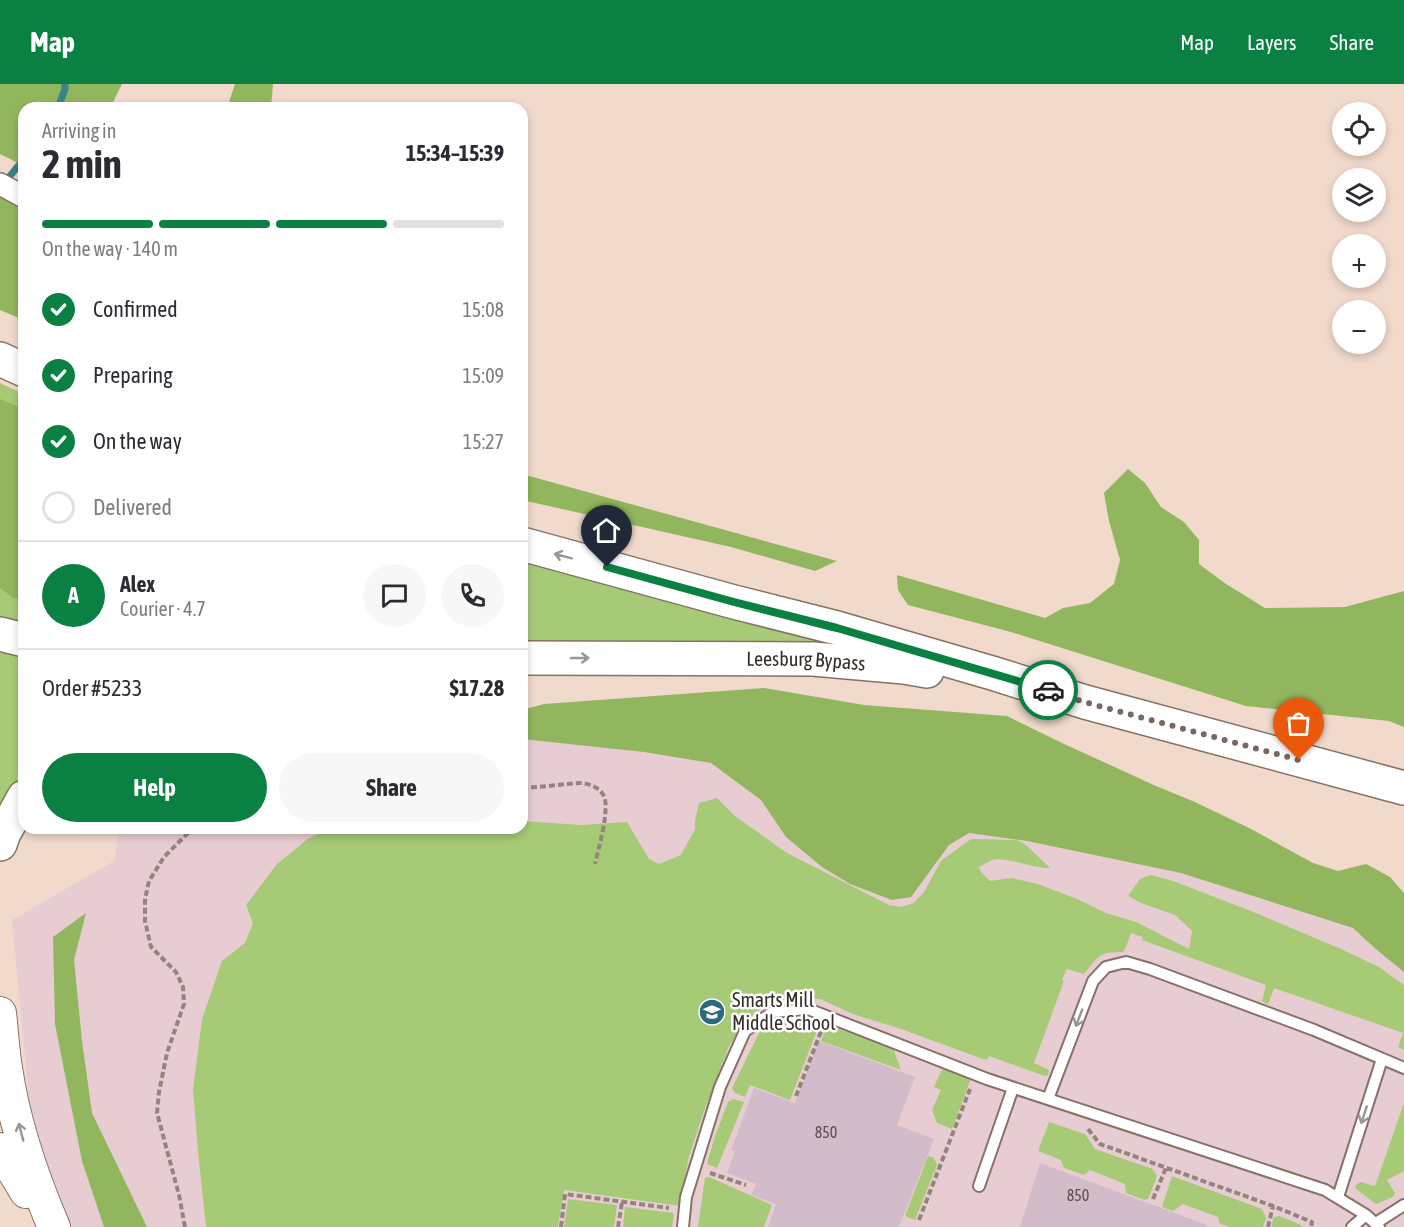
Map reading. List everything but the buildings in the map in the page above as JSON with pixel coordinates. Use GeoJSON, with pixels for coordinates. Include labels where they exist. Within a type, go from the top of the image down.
{"type":"FeatureCollection","features":[{"type":"Feature","properties":{"kind":"highway"},"geometry":{"type":"LineString","coordinates":[[0,359],[18,367]]}},
{"type":"Feature","properties":{"kind":"highway","name":"Leesburg Bypass"},"geometry":{"type":"LineString","coordinates":[[528,546],[837,628],[1084,702],[1404,788]]}},
{"type":"Feature","properties":{"kind":"highway"},"geometry":{"type":"LineString","coordinates":[[0,634],[18,638]]}},
{"type":"Feature","properties":{"kind":"highway","name":"Leesburg Bypass"},"geometry":{"type":"LineString","coordinates":[[528,658],[813,659],[904,667],[1084,702]]}},
{"type":"Feature","properties":{"kind":"highway"},"geometry":{"type":"LineString","coordinates":[[0,844],[18,807]]}},
{"type":"Feature","properties":{"kind":"main road"},"geometry":{"type":"LineString","coordinates":[[0,1013],[6,1068],[14,1108],[28,1160],[54,1227]]}},
{"type":"Feature","properties":{"kind":"main road"},"geometry":{"type":"LineString","coordinates":[[0,1149],[47,1227]]}},
{"type":"Feature","properties":{"kind":"lane"},"geometry":{"type":"LineString","coordinates":[[1048,1099],[1093,981],[1106,967],[1126,962],[1314,1030],[1404,1068]]}},
{"type":"Feature","properties":{"kind":"lane"},"geometry":{"type":"LineString","coordinates":[[683,1227],[686,1197],[720,1087],[745,1031],[773,1012],[808,1010],[975,1075],[1325,1190],[1366,1215],[1377,1225],[1404,1205]]}},
{"type":"Feature","properties":{"kind":"lane"},"geometry":{"type":"LineString","coordinates":[[1338,1197],[1382,1059]]}},
{"type":"Feature","properties":{"kind":"lane"},"geometry":{"type":"LineString","coordinates":[[979,1186],[1013,1088]]}},
{"type":"Feature","properties":{"kind":"lane"},"geometry":{"type":"LineString","coordinates":[[1352,1227],[1366,1215]]}},
{"type":"Feature","properties":{"kind":"path"},"geometry":{"type":"LineString","coordinates":[[528,787],[582,783],[594,786],[602,792],[605,800],[604,820],[595,864]]}},
{"type":"Feature","properties":{"kind":"path"},"geometry":{"type":"LineString","coordinates":[[185,1227],[179,1195],[157,1113],[167,1053],[184,1005],[183,987],[176,972],[151,947],[145,921],[145,899],[149,881],[164,857],[188,834]]}},
{"type":"Feature","properties":{"kind":"path"},"geometry":{"type":"LineString","coordinates":[[796,1096],[827,1017]]}},
{"type":"Feature","properties":{"kind":"path"},"geometry":{"type":"LineString","coordinates":[[919,1220],[975,1075]]}},
{"type":"Feature","properties":{"kind":"path"},"geometry":{"type":"LineString","coordinates":[[1079,1126],[1088,1129],[1100,1144],[1273,1206],[1312,1222],[1311,1227]]}},
{"type":"Feature","properties":{"kind":"path"},"geometry":{"type":"LineString","coordinates":[[695,1167],[746,1185]]}},
{"type":"Feature","properties":{"kind":"path"},"geometry":{"type":"LineString","coordinates":[[1153,1199],[1166,1168]]}},
{"type":"Feature","properties":{"kind":"path"},"geometry":{"type":"LineString","coordinates":[[561,1227],[566,1194],[685,1210]]}},
{"type":"Feature","properties":{"kind":"path"},"geometry":{"type":"LineString","coordinates":[[618,1227],[622,1202]]}},
{"type":"Feature","properties":{"kind":"path"},"geometry":{"type":"LineString","coordinates":[[1268,1227],[1273,1206]]}},
{"type":"Feature","properties":{"kind":"shaded area","name":"Smarts Mill Middle School"},"geometry":{"type":"Polygon","coordinates":[[[528,716],[922,791],[1404,924],[1404,1227],[67,1227],[46,1166],[29,1100],[12,920],[114,861],[119,834],[528,834],[528,716]]]}},
{"type":"Feature","properties":{"kind":"green space"},"geometry":{"type":"Polygon","coordinates":[[[0,84],[122,84],[113,102],[18,102],[18,163],[0,154],[0,84]]]}},
{"type":"Feature","properties":{"kind":"green space"},"geometry":{"type":"Polygon","coordinates":[[[235,84],[273,84],[272,102],[229,102],[235,84]]]}},
{"type":"Feature","properties":{"kind":"green space"},"geometry":{"type":"Polygon","coordinates":[[[0,192],[18,203],[18,318],[0,310],[0,192]]]}},
{"type":"Feature","properties":{"kind":"green space"},"geometry":{"type":"Polygon","coordinates":[[[0,383],[18,391],[18,624],[0,620],[0,383]]]}},
{"type":"Feature","properties":{"kind":"green space"},"geometry":{"type":"Polygon","coordinates":[[[0,399],[18,406],[18,599],[13,598],[0,588],[0,399]]]}},
{"type":"Feature","properties":{"kind":"green space"},"geometry":{"type":"Polygon","coordinates":[[[1128,469],[1145,483],[1161,507],[1184,522],[1199,540],[1199,564],[1265,608],[1345,607],[1404,591],[1404,727],[1389,721],[1246,706],[1011,632],[908,605],[898,590],[897,575],[1045,618],[1063,608],[1090,603],[1114,584],[1120,560],[1104,493],[1128,469]]]}},
{"type":"Feature","properties":{"kind":"green space"},"geometry":{"type":"Polygon","coordinates":[[[528,476],[837,561],[815,571],[731,547],[528,501],[528,476]]]}},
{"type":"Feature","properties":{"kind":"green space"},"geometry":{"type":"Polygon","coordinates":[[[528,563],[613,587],[907,658],[528,645],[528,563]]]}},
{"type":"Feature","properties":{"kind":"green space"},"geometry":{"type":"Polygon","coordinates":[[[0,645],[18,648],[18,781],[0,813],[0,645]]]}},
{"type":"Feature","properties":{"kind":"green space"},"geometry":{"type":"Polygon","coordinates":[[[764,688],[864,705],[1007,716],[1195,802],[1313,863],[1338,871],[1366,864],[1390,877],[1404,893],[1404,972],[1353,928],[1181,873],[1027,841],[969,833],[949,845],[911,897],[892,900],[850,884],[822,867],[786,837],[761,800],[711,763],[644,752],[528,740],[528,708],[544,704],[764,688]]]}},
{"type":"Feature","properties":{"kind":"green space"},"geometry":{"type":"Polygon","coordinates":[[[717,798],[735,816],[787,853],[889,905],[901,907],[914,903],[924,892],[941,861],[971,839],[1017,840],[1026,845],[1050,868],[998,859],[992,860],[979,867],[990,881],[1012,878],[1038,884],[1106,913],[1136,922],[1189,949],[1192,931],[1175,915],[1128,896],[1140,879],[1151,875],[1173,881],[1341,949],[1379,967],[1404,985],[1404,1050],[1398,1047],[1403,1033],[1274,988],[1267,1004],[1262,1001],[1266,985],[1142,940],[1143,937],[1131,933],[1123,952],[1100,956],[1084,974],[1067,969],[1034,1063],[1049,1070],[1048,1075],[1045,1076],[989,1056],[987,1060],[980,1058],[853,1014],[820,999],[789,998],[763,1007],[748,1019],[729,1046],[688,1160],[681,1206],[564,1190],[558,1227],[206,1227],[193,1089],[202,1019],[222,961],[245,943],[253,923],[246,905],[277,864],[309,838],[318,834],[528,834],[528,821],[581,825],[627,822],[649,859],[659,864],[681,855],[695,829],[699,803],[717,798]]]}},
{"type":"Feature","properties":{"kind":"green space"},"geometry":{"type":"Polygon","coordinates":[[[86,913],[74,960],[92,1113],[147,1227],[104,1227],[82,1161],[55,1024],[53,937],[86,913]]]}},
{"type":"Feature","properties":{"kind":"green space"},"geometry":{"type":"Polygon","coordinates":[[[803,1017],[815,1021],[818,1028],[790,1100],[750,1085],[745,1097],[735,1093],[732,1088],[759,1033],[772,1024],[803,1017]]]}},
{"type":"Feature","properties":{"kind":"green space"},"geometry":{"type":"Polygon","coordinates":[[[832,1027],[893,1048],[901,1070],[821,1041],[825,1031],[832,1027]]]}},
{"type":"Feature","properties":{"kind":"green space"},"geometry":{"type":"Polygon","coordinates":[[[947,1067],[972,1076],[952,1129],[937,1123],[932,1110],[941,1090],[934,1087],[941,1071],[947,1067]]]}},
{"type":"Feature","properties":{"kind":"green space"},"geometry":{"type":"Polygon","coordinates":[[[733,1099],[744,1102],[717,1168],[707,1164],[728,1102],[733,1099]]]}},
{"type":"Feature","properties":{"kind":"green space"},"geometry":{"type":"Polygon","coordinates":[[[1404,1103],[1404,1171],[1387,1180],[1395,1193],[1393,1197],[1376,1204],[1355,1186],[1360,1182],[1375,1186],[1404,1103]]]}},
{"type":"Feature","properties":{"kind":"green space"},"geometry":{"type":"Polygon","coordinates":[[[1049,1122],[1085,1134],[1095,1149],[1153,1169],[1157,1176],[1148,1199],[1144,1200],[1126,1193],[1125,1184],[1090,1170],[1084,1175],[1064,1168],[1061,1160],[1038,1151],[1049,1122]]]}},
{"type":"Feature","properties":{"kind":"green space"},"geometry":{"type":"Polygon","coordinates":[[[928,1156],[934,1158],[937,1165],[915,1220],[905,1216],[928,1156]]]}},
{"type":"Feature","properties":{"kind":"green space"},"geometry":{"type":"Polygon","coordinates":[[[1172,1176],[1262,1209],[1266,1218],[1263,1227],[1230,1227],[1220,1224],[1218,1217],[1183,1204],[1173,1211],[1162,1207],[1172,1176]]]}},
{"type":"Feature","properties":{"kind":"green space"},"geometry":{"type":"Polygon","coordinates":[[[709,1177],[772,1205],[764,1227],[698,1227],[705,1178],[709,1177]]]}},
{"type":"Feature","properties":{"kind":"green space"},"geometry":{"type":"Polygon","coordinates":[[[568,1199],[617,1205],[614,1227],[564,1227],[568,1199]]]}},
{"type":"Feature","properties":{"kind":"green space"},"geometry":{"type":"Polygon","coordinates":[[[625,1207],[674,1213],[672,1227],[623,1227],[625,1207]]]}},
{"type":"Feature","properties":{"kind":"green space"},"geometry":{"type":"Polygon","coordinates":[[[1279,1216],[1303,1227],[1272,1227],[1273,1218],[1279,1216]]]}},
{"type":"Feature","properties":{"kind":"waterway"},"geometry":{"type":"LineString","coordinates":[[60,102],[65,84]]}},
{"type":"Feature","properties":{"kind":"waterway"},"geometry":{"type":"LineString","coordinates":[[5,182],[18,166]]}},
{"type":"Feature","properties":{"kind":"way so far"},"geometry":{"type":"LineString","coordinates":[[1048,690],[1084,702],[1299,760]]}},
{"type":"Feature","properties":{"kind":"place","name":"Smarts Mill Middle School"},"geometry":{"type":"Point","coordinates":[712,1012]}},
{"type":"Feature","properties":{"kind":"route"},"geometry":{"type":"LineString","coordinates":[[607,567],[837,628],[1048,690]]}}]}
